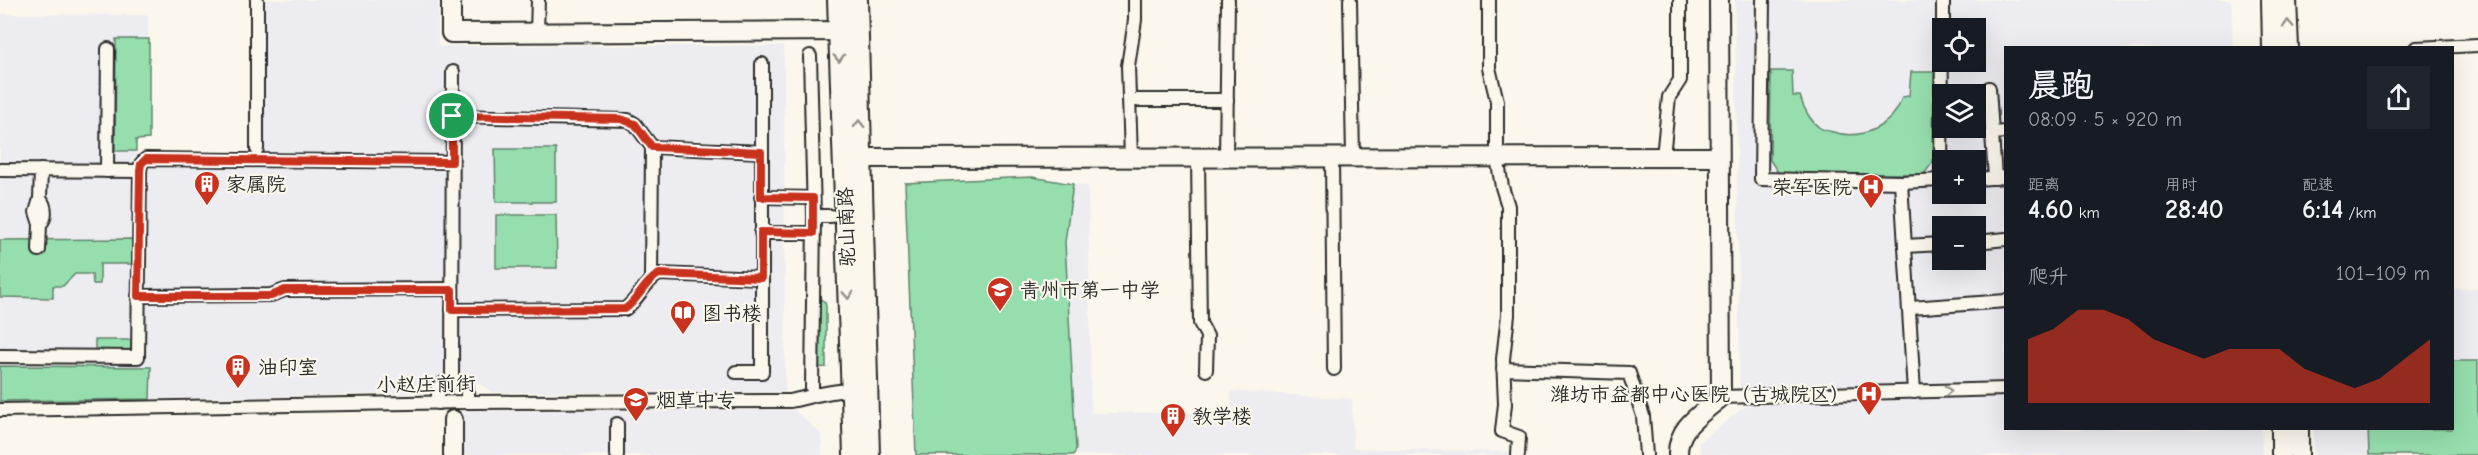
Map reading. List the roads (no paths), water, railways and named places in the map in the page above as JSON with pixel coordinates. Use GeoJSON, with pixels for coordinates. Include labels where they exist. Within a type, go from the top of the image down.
{"type":"FeatureCollection","features":[{"type":"Feature","properties":{"kind":"main road","name":"驼山南路"},"geometry":{"type":"LineString","coordinates":[[838,0],[848,31],[854,455]]}},
{"type":"Feature","properties":{"kind":"main road","name":"驼山南路"},"geometry":{"type":"LineString","coordinates":[[848,31],[857,0]]}},
{"type":"Feature","properties":{"kind":"main road","name":"驼山南路"},"geometry":{"type":"LineString","coordinates":[[851,158],[868,455]]}},
{"type":"Feature","properties":{"kind":"street"},"geometry":{"type":"LineString","coordinates":[[257,0],[257,149]]}},
{"type":"Feature","properties":{"kind":"street"},"geometry":{"type":"LineString","coordinates":[[451,0],[451,33],[848,31]]}},
{"type":"Feature","properties":{"kind":"street"},"geometry":{"type":"LineString","coordinates":[[537,32],[538,0]]}},
{"type":"Feature","properties":{"kind":"street"},"geometry":{"type":"LineString","coordinates":[[1131,158],[1128,66],[1135,20],[1135,0]]}},
{"type":"Feature","properties":{"kind":"street"},"geometry":{"type":"LineString","coordinates":[[1226,158],[1228,0]]}},
{"type":"Feature","properties":{"kind":"street"},"geometry":{"type":"LineString","coordinates":[[1350,0],[1353,157]]}},
{"type":"Feature","properties":{"kind":"street"},"geometry":{"type":"LineString","coordinates":[[1489,0],[1489,68],[1497,101],[1497,157],[1502,188],[1508,206],[1508,315],[1503,369],[1505,404],[1502,431],[1519,437],[1518,455]]}},
{"type":"Feature","properties":{"kind":"street"},"geometry":{"type":"LineString","coordinates":[[1663,157],[1669,97],[1680,80],[1680,0]]}},
{"type":"Feature","properties":{"kind":"street"},"geometry":{"type":"LineString","coordinates":[[1719,0],[1721,397]]}},
{"type":"Feature","properties":{"kind":"street"},"geometry":{"type":"LineString","coordinates":[[1763,0],[1761,179],[1932,180]]}},
{"type":"Feature","properties":{"kind":"street"},"geometry":{"type":"LineString","coordinates":[[1942,18],[1943,0]]}},
{"type":"Feature","properties":{"kind":"street"},"geometry":{"type":"LineString","coordinates":[[2271,0],[2272,46]]}},
{"type":"Feature","properties":{"kind":"street"},"geometry":{"type":"LineString","coordinates":[[2288,0],[2289,46]]}},
{"type":"Feature","properties":{"kind":"street"},"geometry":{"type":"LineString","coordinates":[[2454,46],[2478,45]]}},
{"type":"Feature","properties":{"kind":"street"},"geometry":{"type":"LineString","coordinates":[[107,171],[108,49]]}},
{"type":"Feature","properties":{"kind":"street"},"geometry":{"type":"LineString","coordinates":[[810,56],[814,216],[812,388]]}},
{"type":"Feature","properties":{"kind":"street"},"geometry":{"type":"LineString","coordinates":[[736,372],[762,372],[762,64]]}},
{"type":"Feature","properties":{"kind":"street"},"geometry":{"type":"LineString","coordinates":[[452,380],[453,72]]}},
{"type":"Feature","properties":{"kind":"street"},"geometry":{"type":"LineString","coordinates":[[1942,72],[1942,150]]}},
{"type":"Feature","properties":{"kind":"street"},"geometry":{"type":"LineString","coordinates":[[1989,88],[1992,133],[2000,178]]}},
{"type":"Feature","properties":{"kind":"street"},"geometry":{"type":"LineString","coordinates":[[1129,100],[1227,100]]}},
{"type":"Feature","properties":{"kind":"street"},"geometry":{"type":"LineString","coordinates":[[452,116],[628,120],[641,131],[652,147],[651,278]]}},
{"type":"Feature","properties":{"kind":"street"},"geometry":{"type":"LineString","coordinates":[[1992,133],[2004,132]]}},
{"type":"Feature","properties":{"kind":"street"},"geometry":{"type":"LineString","coordinates":[[652,147],[761,152]]}},
{"type":"Feature","properties":{"kind":"street"},"geometry":{"type":"LineString","coordinates":[[851,158],[1719,156]]}},
{"type":"Feature","properties":{"kind":"street"},"geometry":{"type":"LineString","coordinates":[[1332,157],[1335,369]]}},
{"type":"Feature","properties":{"kind":"street"},"geometry":{"type":"LineString","coordinates":[[1198,158],[1200,323],[1207,336],[1206,370]]}},
{"type":"Feature","properties":{"kind":"street"},"geometry":{"type":"LineString","coordinates":[[0,356],[138,357],[140,171],[141,164],[146,159],[452,162]]}},
{"type":"Feature","properties":{"kind":"street"},"geometry":{"type":"LineString","coordinates":[[0,170],[140,171]]}},
{"type":"Feature","properties":{"kind":"street"},"geometry":{"type":"LineString","coordinates":[[39,250],[40,224],[45,213],[44,204],[40,199],[41,170]]}},
{"type":"Feature","properties":{"kind":"street"},"geometry":{"type":"LineString","coordinates":[[1901,182],[1911,308],[1914,392]]}},
{"type":"Feature","properties":{"kind":"street"},"geometry":{"type":"LineString","coordinates":[[761,197],[813,198]]}},
{"type":"Feature","properties":{"kind":"street"},"geometry":{"type":"LineString","coordinates":[[814,216],[831,216]]}},
{"type":"Feature","properties":{"kind":"street"},"geometry":{"type":"LineString","coordinates":[[761,232],[813,233]]}},
{"type":"Feature","properties":{"kind":"street"},"geometry":{"type":"LineString","coordinates":[[1986,241],[2004,239]]}},
{"type":"Feature","properties":{"kind":"street"},"geometry":{"type":"LineString","coordinates":[[1905,246],[1932,245]]}},
{"type":"Feature","properties":{"kind":"street"},"geometry":{"type":"LineString","coordinates":[[452,310],[625,309],[634,302],[651,278],[659,274],[761,278]]}},
{"type":"Feature","properties":{"kind":"street"},"geometry":{"type":"LineString","coordinates":[[138,296],[271,296],[285,290],[452,290]]}},
{"type":"Feature","properties":{"kind":"street"},"geometry":{"type":"LineString","coordinates":[[1911,308],[2004,304]]}},
{"type":"Feature","properties":{"kind":"street"},"geometry":{"type":"LineString","coordinates":[[1503,369],[1629,373],[1643,416],[1646,455]]}},
{"type":"Feature","properties":{"kind":"street"},"geometry":{"type":"LineString","coordinates":[[438,403],[438,387],[443,382],[452,380],[462,381],[467,386],[467,402]]}},
{"type":"Feature","properties":{"kind":"street"},"geometry":{"type":"LineString","coordinates":[[1678,455],[1681,434],[1721,397],[2004,389]]}},
{"type":"Feature","properties":{"kind":"street","name":"小赵庄前街"},"geometry":{"type":"LineString","coordinates":[[0,410],[467,402],[790,400],[822,395],[836,390],[852,390]]}},
{"type":"Feature","properties":{"kind":"street"},"geometry":{"type":"LineString","coordinates":[[453,420],[453,455]]}},
{"type":"Feature","properties":{"kind":"street"},"geometry":{"type":"LineString","coordinates":[[617,424],[617,455]]}},
{"type":"Feature","properties":{"kind":"street"},"geometry":{"type":"LineString","coordinates":[[2281,430],[2282,455]]}},
{"type":"Feature","properties":{"kind":"street"},"geometry":{"type":"LineString","coordinates":[[2299,430],[2300,455]]}},
{"type":"Feature","properties":{"kind":"place","name":"家属院"},"geometry":{"type":"Point","coordinates":[207,207]}},
{"type":"Feature","properties":{"kind":"place","name":"荣军医院"},"geometry":{"type":"Point","coordinates":[1871,210]}},
{"type":"Feature","properties":{"kind":"place","name":"青州市第一中学"},"geometry":{"type":"Point","coordinates":[1000,313]}},
{"type":"Feature","properties":{"kind":"place","name":"图书楼"},"geometry":{"type":"Point","coordinates":[683,336]}},
{"type":"Feature","properties":{"kind":"place","name":"油印室"},"geometry":{"type":"Point","coordinates":[238,390]}},
{"type":"Feature","properties":{"kind":"place","name":"潍坊市益都中心医院（古城院区）"},"geometry":{"type":"Point","coordinates":[1869,417]}},
{"type":"Feature","properties":{"kind":"place","name":"烟草中专"},"geometry":{"type":"Point","coordinates":[636,423]}},
{"type":"Feature","properties":{"kind":"place","name":"教学楼"},"geometry":{"type":"Point","coordinates":[1173,439]}}]}
